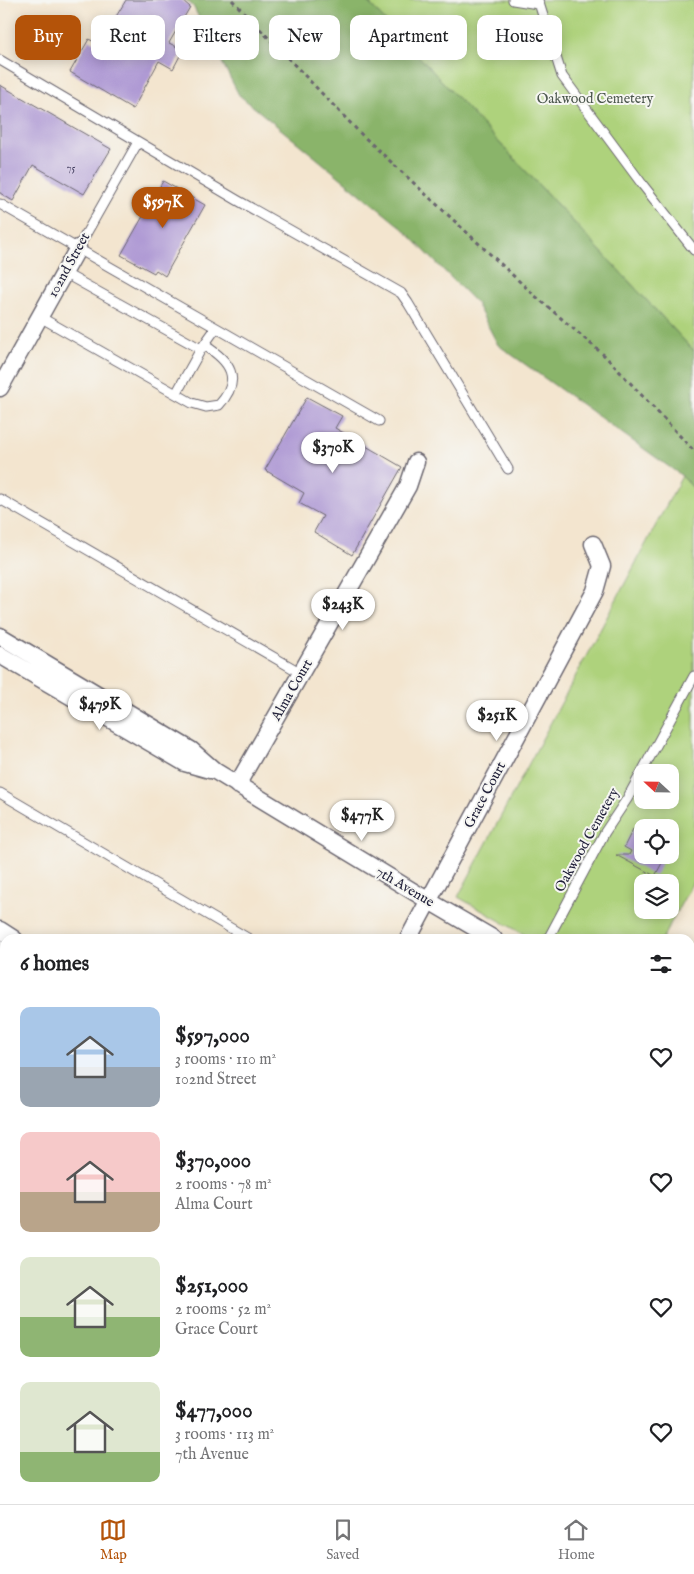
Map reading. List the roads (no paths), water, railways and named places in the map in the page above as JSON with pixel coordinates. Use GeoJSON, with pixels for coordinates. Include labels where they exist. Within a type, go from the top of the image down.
{"type":"FeatureCollection","features":[{"type":"Feature","properties":{"kind":"street","name":"102nd Street"},"geometry":{"type":"LineString","coordinates":[[2,380],[78,248]]}},
{"type":"Feature","properties":{"kind":"street","name":"Alma Court"},"geometry":{"type":"LineString","coordinates":[[237,785],[408,486],[416,462]]}},
{"type":"Feature","properties":{"kind":"street","name":"Grace Court"},"geometry":{"type":"LineString","coordinates":[[411,934],[595,591],[602,566],[593,544]]}},
{"type":"Feature","properties":{"kind":"street","name":"7th Avenue"},"geometry":{"type":"LineString","coordinates":[[0,636],[191,750],[215,771],[237,785],[485,934]]}},
{"type":"Feature","properties":{"kind":"street","name":"7th Avenue"},"geometry":{"type":"LineString","coordinates":[[0,654],[185,763],[215,771]]}},
{"type":"Feature","properties":{"kind":"lane"},"geometry":{"type":"LineString","coordinates":[[513,0],[538,2],[562,76],[694,250]]}},
{"type":"Feature","properties":{"kind":"lane"},"geometry":{"type":"LineString","coordinates":[[0,60],[271,220],[401,293],[508,469]]}},
{"type":"Feature","properties":{"kind":"lane","name":"102nd Street"},"geometry":{"type":"LineString","coordinates":[[78,248],[138,142]]}},
{"type":"Feature","properties":{"kind":"lane"},"geometry":{"type":"LineString","coordinates":[[0,204],[378,421]]}},
{"type":"Feature","properties":{"kind":"lane"},"geometry":{"type":"LineString","coordinates":[[40,316],[192,402],[206,407],[219,405],[228,395],[232,383],[230,370],[216,352],[202,347],[64,273]]}},
{"type":"Feature","properties":{"kind":"lane"},"geometry":{"type":"LineString","coordinates":[[176,394],[202,347],[216,328]]}},
{"type":"Feature","properties":{"kind":"lane"},"geometry":{"type":"LineString","coordinates":[[0,499],[302,673]]}},
{"type":"Feature","properties":{"kind":"lane","name":"Oakwood Cemetery"},"geometry":{"type":"LineString","coordinates":[[551,934],[605,832],[627,799],[694,676]]}},
{"type":"Feature","properties":{"kind":"lane"},"geometry":{"type":"LineString","coordinates":[[0,793],[240,934]]}}]}
